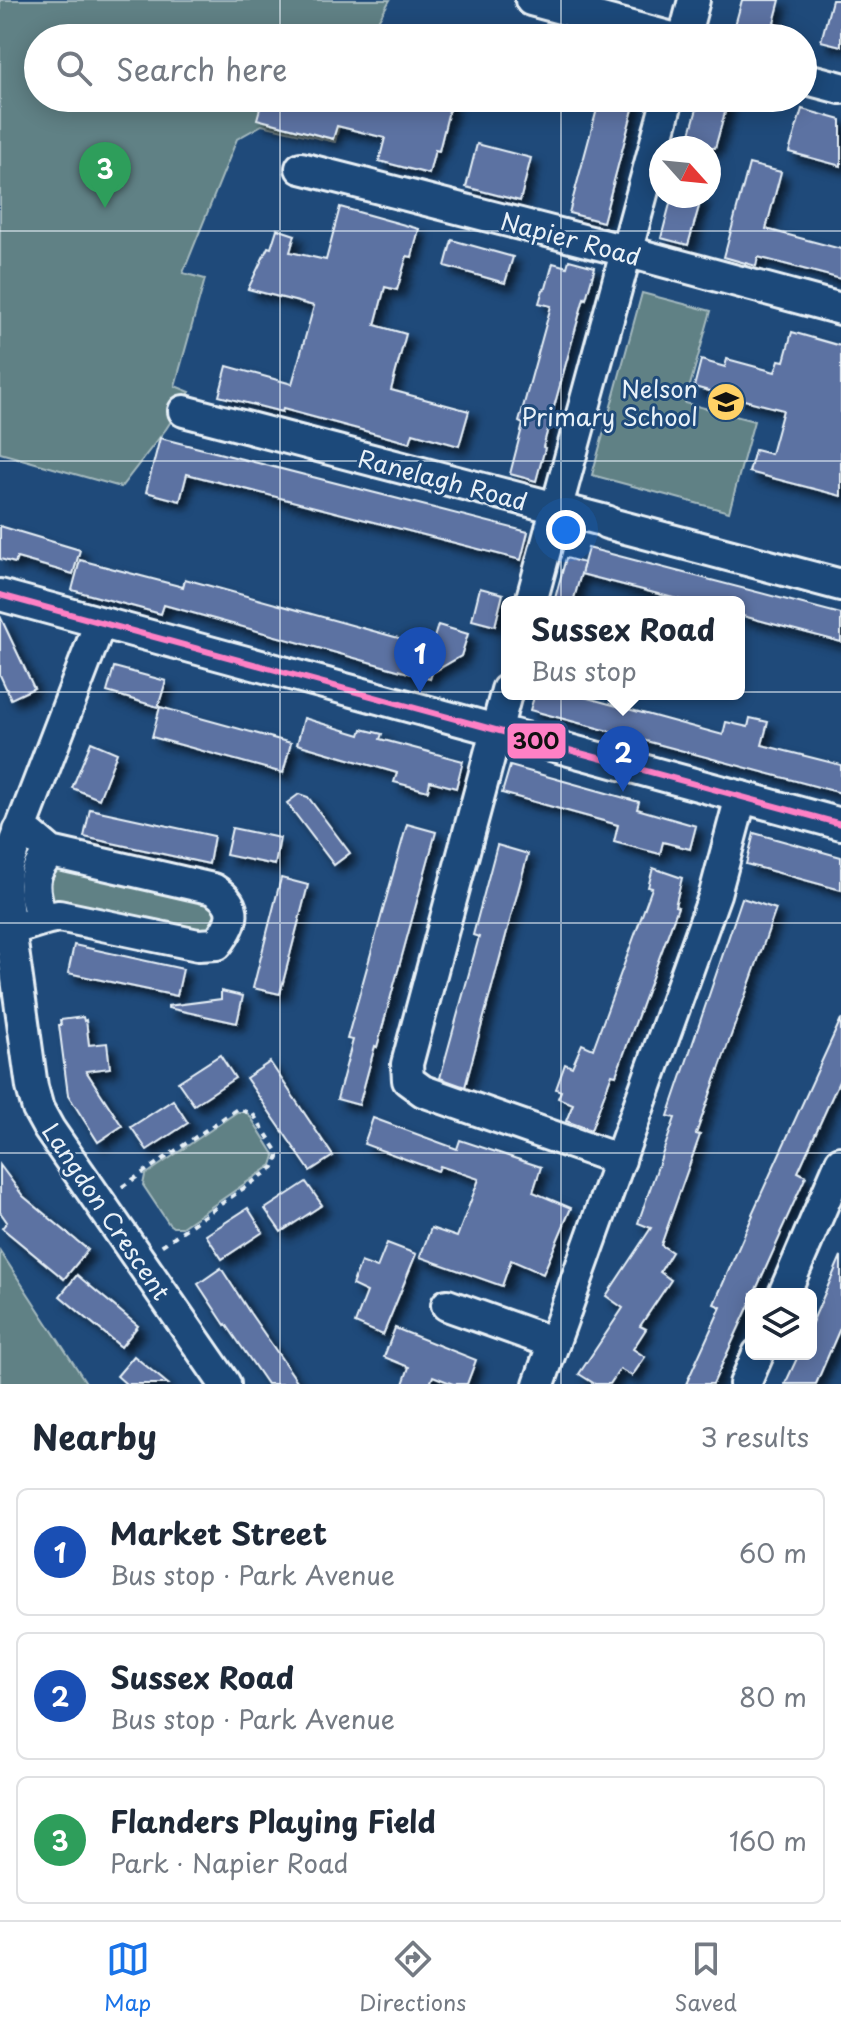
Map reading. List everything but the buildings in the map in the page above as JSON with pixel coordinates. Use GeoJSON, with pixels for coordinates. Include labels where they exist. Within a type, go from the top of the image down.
{"type":"FeatureCollection","features":[{"type":"Feature","properties":{"kind":"street"},"geometry":{"type":"LineString","coordinates":[[531,0],[620,24]]}},
{"type":"Feature","properties":{"kind":"street"},"geometry":{"type":"LineString","coordinates":[[688,24],[694,0]]}},
{"type":"Feature","properties":{"kind":"street"},"geometry":{"type":"LineString","coordinates":[[817,82],[841,88]]}},
{"type":"Feature","properties":{"kind":"street"},"geometry":{"type":"LineString","coordinates":[[533,596],[664,112]]}},
{"type":"Feature","properties":{"kind":"street","name":"Napier Road"},"geometry":{"type":"LineString","coordinates":[[301,168],[841,309]]}},
{"type":"Feature","properties":{"kind":"street","name":"Ranelagh Road"},"geometry":{"type":"LineString","coordinates":[[184,411],[841,585]]}},
{"type":"Feature","properties":{"kind":"street"},"geometry":{"type":"LineString","coordinates":[[0,595],[841,824]]}},
{"type":"Feature","properties":{"kind":"street","name":"Langdon Crescent"},"geometry":{"type":"LineString","coordinates":[[98,623],[19,831],[7,865],[4,885],[32,1087],[38,1109],[49,1129],[225,1384]]}},
{"type":"Feature","properties":{"kind":"street"},"geometry":{"type":"LineString","coordinates":[[504,700],[407,1064],[408,1080],[423,1091],[620,1160]]}},
{"type":"Feature","properties":{"kind":"street"},"geometry":{"type":"LineString","coordinates":[[539,1384],[715,894],[741,797]]}},
{"type":"Feature","properties":{"kind":"street"},"geometry":{"type":"LineString","coordinates":[[12,928],[59,916],[198,945],[217,944],[228,929],[232,912],[227,898],[213,889],[51,852],[31,835],[19,831]]}},
{"type":"Feature","properties":{"kind":"street"},"geometry":{"type":"LineString","coordinates":[[42,918],[35,898],[34,874],[51,852]]}},
{"type":"Feature","properties":{"kind":"street"},"geometry":{"type":"LineString","coordinates":[[787,1288],[841,1162]]}},
{"type":"Feature","properties":{"kind":"street"},"geometry":{"type":"LineString","coordinates":[[447,1305],[554,1343]]}},
{"type":"Feature","properties":{"kind":"street"},"geometry":{"type":"LineString","coordinates":[[745,1384],[755,1360]]}},
{"type":"Feature","properties":{"kind":"path"},"geometry":{"type":"LineString","coordinates":[[101,1203],[237,1109],[253,1114],[278,1152],[274,1167],[141,1260]]}},
{"type":"Feature","properties":{"kind":"green space"},"geometry":{"type":"Polygon","coordinates":[[[0,0],[390,0],[376,24],[24,24],[24,112],[343,112],[335,142],[262,125],[237,139],[183,273],[205,279],[175,386],[190,392],[121,487],[0,453],[0,0]]]}},
{"type":"Feature","properties":{"kind":"green space"},"geometry":{"type":"Polygon","coordinates":[[[642,293],[711,311],[685,403],[754,421],[729,512],[592,475],[642,293]]]}},
{"type":"Feature","properties":{"kind":"green space"},"geometry":{"type":"Polygon","coordinates":[[[53,867],[220,905],[212,934],[52,902],[43,885],[53,867]]]}},
{"type":"Feature","properties":{"kind":"green space"},"geometry":{"type":"Polygon","coordinates":[[[237,1112],[246,1112],[250,1116],[275,1156],[272,1165],[182,1227],[173,1227],[143,1185],[145,1175],[237,1112]]]}},
{"type":"Feature","properties":{"kind":"green space"},"geometry":{"type":"Polygon","coordinates":[[[0,1251],[87,1384],[0,1384],[0,1251]]]}},
{"type":"Feature","properties":{"kind":"transit line","name":"300"},"geometry":{"type":"LineString","coordinates":[[0,595],[841,824]]}},
{"type":"Feature","properties":{"kind":"place","name":"Flanders Playing Field"},"geometry":{"type":"Point","coordinates":[105,208]}},
{"type":"Feature","properties":{"kind":"place","name":"Nelson Primary School"},"geometry":{"type":"Point","coordinates":[726,402]}},
{"type":"Feature","properties":{"kind":"place","name":"Market Street"},"geometry":{"type":"Point","coordinates":[420,693]}},
{"type":"Feature","properties":{"kind":"place","name":"Sussex Road"},"geometry":{"type":"Point","coordinates":[623,792]}}]}
